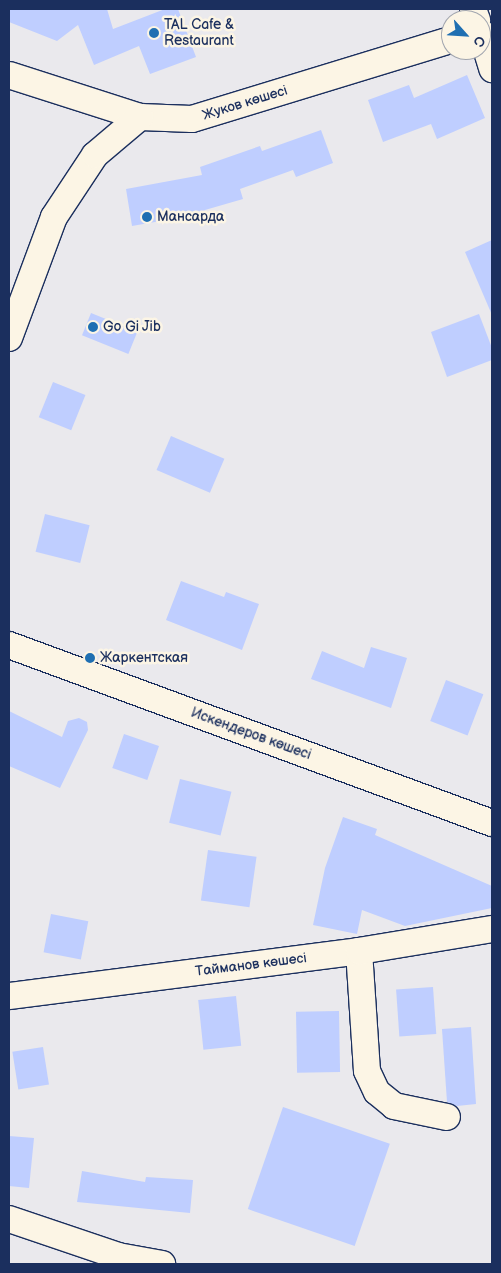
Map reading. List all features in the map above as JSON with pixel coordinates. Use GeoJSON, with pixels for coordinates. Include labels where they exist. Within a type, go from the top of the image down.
{"type":"FeatureCollection","features":[{"type":"Feature","properties":{"kind":"street","name":"Жуков көшесі"},"geometry":{"type":"LineString","coordinates":[[9,75],[140,117],[192,119],[441,43]]}},
{"type":"Feature","properties":{"kind":"street"},"geometry":{"type":"LineString","coordinates":[[9,338],[54,218],[95,155],[140,117]]}},
{"type":"Feature","properties":{"kind":"street","name":"Искендеров көшесі"},"geometry":{"type":"LineString","coordinates":[[9,645],[492,823]]}},
{"type":"Feature","properties":{"kind":"street","name":"Тайманов көшесі"},"geometry":{"type":"LineString","coordinates":[[9,996],[359,951],[492,929]]}},
{"type":"Feature","properties":{"kind":"street"},"geometry":{"type":"LineString","coordinates":[[359,951],[367,1071],[377,1092],[394,1106],[447,1117]]}},
{"type":"Feature","properties":{"kind":"street"},"geometry":{"type":"LineString","coordinates":[[9,1219],[118,1256],[162,1264]]}},
{"type":"Feature","properties":{"kind":"building"},"geometry":{"type":"Polygon","coordinates":[[[9,9],[107,9],[113,29],[165,9],[178,9],[196,57],[150,74],[139,46],[94,65],[78,25],[57,41],[9,22],[9,9]]]}},
{"type":"Feature","properties":{"kind":"building"},"geometry":{"type":"Polygon","coordinates":[[[467,75],[485,118],[437,139],[431,124],[383,142],[368,100],[409,85],[414,98],[467,75]]]}},
{"type":"Feature","properties":{"kind":"building"},"geometry":{"type":"Polygon","coordinates":[[[321,130],[333,163],[296,177],[293,170],[240,189],[243,199],[205,210],[206,213],[132,226],[126,189],[202,175],[200,167],[260,146],[262,151],[321,130]]]}},
{"type":"Feature","properties":{"kind":"building"},"geometry":{"type":"Polygon","coordinates":[[[492,240],[492,315],[465,252],[492,240]]]}},
{"type":"Feature","properties":{"kind":"building"},"geometry":{"type":"Polygon","coordinates":[[[91,313],[137,332],[128,354],[82,335],[91,313]]]}},
{"type":"Feature","properties":{"kind":"building"},"geometry":{"type":"Polygon","coordinates":[[[479,314],[492,348],[492,360],[447,377],[431,332],[479,314]]]}},
{"type":"Feature","properties":{"kind":"building"},"geometry":{"type":"Polygon","coordinates":[[[53,382],[85,395],[71,430],[39,417],[53,382]]]}},
{"type":"Feature","properties":{"kind":"building"},"geometry":{"type":"Polygon","coordinates":[[[171,436],[224,459],[210,493],[157,470],[171,436]]]}},
{"type":"Feature","properties":{"kind":"building"},"geometry":{"type":"Polygon","coordinates":[[[45,514],[90,525],[80,563],[36,552],[45,514]]]}},
{"type":"Feature","properties":{"kind":"building"},"geometry":{"type":"Polygon","coordinates":[[[181,581],[224,597],[226,592],[259,604],[242,650],[166,620],[181,581]]]}},
{"type":"Feature","properties":{"kind":"building"},"geometry":{"type":"Polygon","coordinates":[[[371,647],[407,658],[391,708],[311,679],[322,651],[364,668],[371,647]]]}},
{"type":"Feature","properties":{"kind":"building"},"geometry":{"type":"Polygon","coordinates":[[[446,680],[483,694],[468,735],[430,721],[446,680]]]}},
{"type":"Feature","properties":{"kind":"building"},"geometry":{"type":"Polygon","coordinates":[[[9,711],[62,737],[68,721],[79,718],[87,722],[88,730],[60,788],[9,766],[9,711]]]}},
{"type":"Feature","properties":{"kind":"building"},"geometry":{"type":"Polygon","coordinates":[[[124,734],[159,746],[147,780],[112,768],[124,734]]]}},
{"type":"Feature","properties":{"kind":"building"},"geometry":{"type":"Polygon","coordinates":[[[180,779],[231,792],[221,835],[169,823],[180,779]]]}},
{"type":"Feature","properties":{"kind":"building"},"geometry":{"type":"Polygon","coordinates":[[[343,817],[377,829],[375,835],[492,886],[492,908],[405,926],[362,910],[357,934],[313,925],[325,868],[343,817]]]}},
{"type":"Feature","properties":{"kind":"building"},"geometry":{"type":"Polygon","coordinates":[[[208,850],[257,857],[249,907],[201,901],[208,850]]]}},
{"type":"Feature","properties":{"kind":"building"},"geometry":{"type":"Polygon","coordinates":[[[51,914],[88,921],[81,960],[44,952],[51,914]]]}},
{"type":"Feature","properties":{"kind":"building"},"geometry":{"type":"Polygon","coordinates":[[[433,987],[436,1034],[399,1036],[396,990],[433,987]]]}},
{"type":"Feature","properties":{"kind":"building"},"geometry":{"type":"Polygon","coordinates":[[[236,996],[241,1046],[203,1050],[198,1000],[236,996]]]}},
{"type":"Feature","properties":{"kind":"building"},"geometry":{"type":"Polygon","coordinates":[[[339,1011],[340,1072],[297,1073],[296,1012],[339,1011]]]}},
{"type":"Feature","properties":{"kind":"building"},"geometry":{"type":"Polygon","coordinates":[[[471,1027],[476,1104],[457,1106],[447,1102],[442,1029],[471,1027]]]}},
{"type":"Feature","properties":{"kind":"building"},"geometry":{"type":"Polygon","coordinates":[[[43,1047],[49,1085],[18,1089],[12,1052],[43,1047]]]}},
{"type":"Feature","properties":{"kind":"building"},"geometry":{"type":"Polygon","coordinates":[[[283,1107],[390,1144],[355,1246],[248,1209],[283,1107]]]}},
{"type":"Feature","properties":{"kind":"building"},"geometry":{"type":"Polygon","coordinates":[[[9,1136],[34,1138],[29,1188],[9,1186],[9,1136]]]}},
{"type":"Feature","properties":{"kind":"building"},"geometry":{"type":"Polygon","coordinates":[[[82,1171],[145,1182],[146,1177],[193,1180],[190,1213],[77,1202],[82,1171]]]}},
{"type":"Feature","properties":{"kind":"place","name":"TAL Cafe & Restaurant"},"geometry":{"type":"Point","coordinates":[154,33]}},
{"type":"Feature","properties":{"kind":"place","name":"Мансарда"},"geometry":{"type":"Point","coordinates":[147,217]}},
{"type":"Feature","properties":{"kind":"place","name":"Go Gi Jib"},"geometry":{"type":"Point","coordinates":[93,327]}},
{"type":"Feature","properties":{"kind":"place","name":"Жаркентская"},"geometry":{"type":"Point","coordinates":[90,658]}}]}
